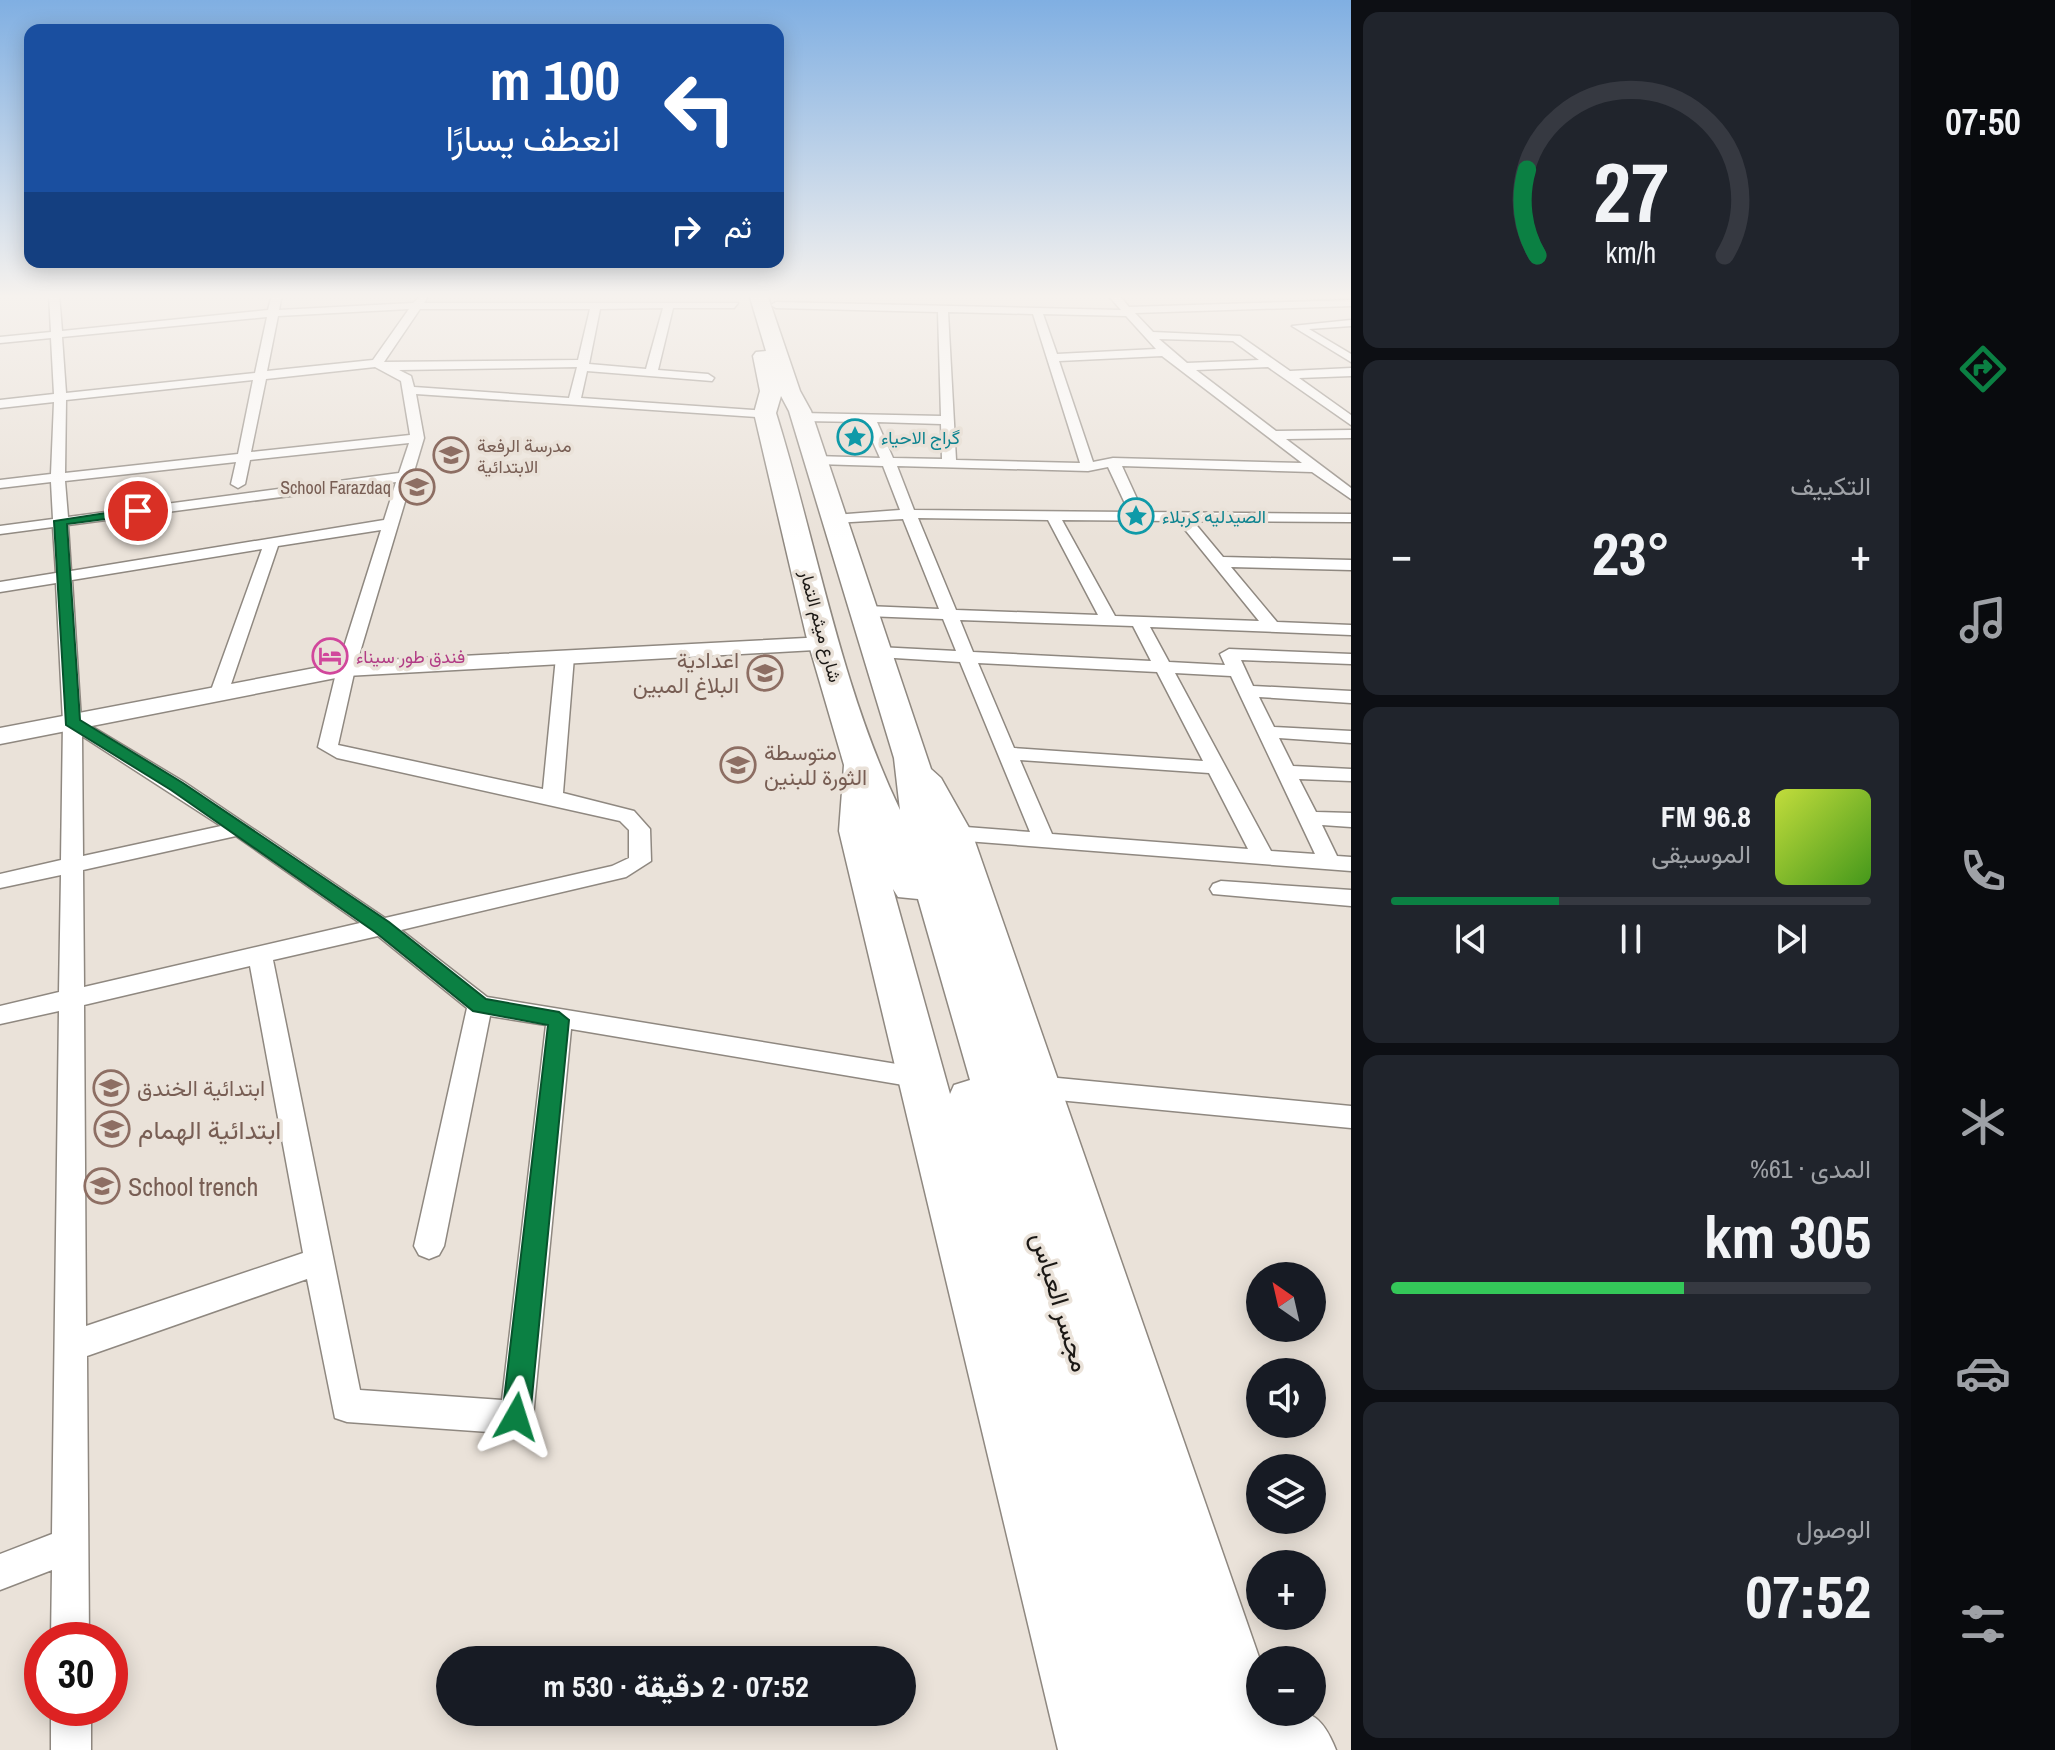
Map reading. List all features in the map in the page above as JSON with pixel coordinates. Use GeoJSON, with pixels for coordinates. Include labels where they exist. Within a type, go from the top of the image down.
{"type":"FeatureCollection","features":[{"type":"Feature","properties":{"kind":"highway"},"geometry":{"type":"LineString","coordinates":[[752,376],[755,391],[782,406]]}},
{"type":"Feature","properties":{"kind":"highway"},"geometry":{"type":"LineString","coordinates":[[769,376],[782,406]]}},
{"type":"Feature","properties":{"kind":"highway"},"geometry":{"type":"LineString","coordinates":[[782,406],[802,392],[796,376]]}},
{"type":"Feature","properties":{"kind":"highway","name":"شارع ميثم التمار"},"geometry":{"type":"LineString","coordinates":[[782,406],[816,460],[866,611],[912,758],[926,846]]}},
{"type":"Feature","properties":{"kind":"highway","name":"شارع ميثم التمار"},"geometry":{"type":"LineString","coordinates":[[782,406],[825,644],[860,759],[926,846]]}},
{"type":"Feature","properties":{"kind":"highway"},"geometry":{"type":"LineString","coordinates":[[860,759],[858,831],[1087,1735]]}},
{"type":"Feature","properties":{"kind":"highway"},"geometry":{"type":"LineString","coordinates":[[926,846],[1037,1087],[1255,1750]]}},
{"type":"Feature","properties":{"kind":"highway","name":"مجسر العباس"},"geometry":{"type":"LineString","coordinates":[[926,846],[1155,1750]]}},
{"type":"Feature","properties":{"kind":"highway","name":"مجسر العباس"},"geometry":{"type":"LineString","coordinates":[[926,846],[1198,1750]]}},
{"type":"Feature","properties":{"kind":"highway"},"geometry":{"type":"LineString","coordinates":[[1225,1657],[1252,1705],[1300,1750]]}},
{"type":"Feature","properties":{"kind":"main road"},"geometry":{"type":"LineString","coordinates":[[0,736],[346,669],[825,644]]}},
{"type":"Feature","properties":{"kind":"street"},"geometry":{"type":"LineString","coordinates":[[58,376],[58,476],[72,722],[70,1622]]}},
{"type":"Feature","properties":{"kind":"street"},"geometry":{"type":"LineString","coordinates":[[0,404],[254,376]]}},
{"type":"Feature","properties":{"kind":"street"},"geometry":{"type":"LineString","coordinates":[[238,484],[260,376]]}},
{"type":"Feature","properties":{"kind":"street"},"geometry":{"type":"LineString","coordinates":[[0,1015],[618,872],[640,861],[639,829],[627,816],[337,752],[328,747],[346,669],[388,524],[417,438],[407,379],[401,376]]}},
{"type":"Feature","properties":{"kind":"street"},"geometry":{"type":"LineString","coordinates":[[575,400],[581,376]]}},
{"type":"Feature","properties":{"kind":"street"},"geometry":{"type":"LineString","coordinates":[[681,376],[708,378]]}},
{"type":"Feature","properties":{"kind":"street"},"geometry":{"type":"LineString","coordinates":[[944,376],[949,463]]}},
{"type":"Feature","properties":{"kind":"street"},"geometry":{"type":"LineString","coordinates":[[1059,376],[1088,467]]}},
{"type":"Feature","properties":{"kind":"street"},"geometry":{"type":"LineString","coordinates":[[1194,376],[1351,495]]}},
{"type":"Feature","properties":{"kind":"street"},"geometry":{"type":"LineString","coordinates":[[1289,376],[1351,421]]}},
{"type":"Feature","properties":{"kind":"street"},"geometry":{"type":"LineString","coordinates":[[409,390],[575,400],[782,406],[869,419],[945,420]]}},
{"type":"Feature","properties":{"kind":"street"},"geometry":{"type":"LineString","coordinates":[[869,419],[890,462],[907,514],[1044,841]]}},
{"type":"Feature","properties":{"kind":"street"},"geometry":{"type":"LineString","coordinates":[[1271,435],[1351,434]]}},
{"type":"Feature","properties":{"kind":"street"},"geometry":{"type":"LineString","coordinates":[[0,484],[417,438]]}},
{"type":"Feature","properties":{"kind":"street"},"geometry":{"type":"LineString","coordinates":[[816,460],[1088,467],[1113,462],[1316,468]]}},
{"type":"Feature","properties":{"kind":"street"},"geometry":{"type":"LineString","coordinates":[[1113,462],[1139,518]]}},
{"type":"Feature","properties":{"kind":"street"},"geometry":{"type":"LineString","coordinates":[[0,530],[404,477]]}},
{"type":"Feature","properties":{"kind":"street"},"geometry":{"type":"LineString","coordinates":[[834,519],[907,514],[1054,518],[1351,518]]}},
{"type":"Feature","properties":{"kind":"street"},"geometry":{"type":"LineString","coordinates":[[1054,518],[1110,621]]}},
{"type":"Feature","properties":{"kind":"street"},"geometry":{"type":"LineString","coordinates":[[1183,518],[1272,627]]}},
{"type":"Feature","properties":{"kind":"street"},"geometry":{"type":"LineString","coordinates":[[0,587],[388,524]]}},
{"type":"Feature","properties":{"kind":"street"},"geometry":{"type":"LineString","coordinates":[[219,693],[272,542]]}},
{"type":"Feature","properties":{"kind":"street"},"geometry":{"type":"LineString","coordinates":[[1219,562],[1351,565]]}},
{"type":"Feature","properties":{"kind":"street"},"geometry":{"type":"LineString","coordinates":[[866,611],[1351,630]]}},
{"type":"Feature","properties":{"kind":"street"},"geometry":{"type":"LineString","coordinates":[[1139,622],[1265,860]]}},
{"type":"Feature","properties":{"kind":"street"},"geometry":{"type":"LineString","coordinates":[[878,652],[1237,671]]}},
{"type":"Feature","properties":{"kind":"street"},"geometry":{"type":"LineString","coordinates":[[1340,864],[1308,818],[1229,654],[1351,659]]}},
{"type":"Feature","properties":{"kind":"street"},"geometry":{"type":"LineString","coordinates":[[552,797],[565,657]]}},
{"type":"Feature","properties":{"kind":"street"},"geometry":{"type":"LineString","coordinates":[[1247,691],[1351,697]]}},
{"type":"Feature","properties":{"kind":"street"},"geometry":{"type":"LineString","coordinates":[[72,722],[239,829],[382,927],[480,1005],[921,1078]]}},
{"type":"Feature","properties":{"kind":"street"},"geometry":{"type":"LineString","coordinates":[[1267,732],[1351,737]]}},
{"type":"Feature","properties":{"kind":"street"},"geometry":{"type":"LineString","coordinates":[[1007,753],[1217,768]]}},
{"type":"Feature","properties":{"kind":"street"},"geometry":{"type":"LineString","coordinates":[[1286,772],[1351,775]]}},
{"type":"Feature","properties":{"kind":"street"},"geometry":{"type":"LineString","coordinates":[[1308,818],[1351,820]]}},
{"type":"Feature","properties":{"kind":"street"},"geometry":{"type":"LineString","coordinates":[[0,881],[239,829]]}},
{"type":"Feature","properties":{"kind":"street"},"geometry":{"type":"LineString","coordinates":[[926,846],[1044,841],[1340,864]]}},
{"type":"Feature","properties":{"kind":"street"},"geometry":{"type":"LineString","coordinates":[[1221,889],[1351,898]]}},
{"type":"Feature","properties":{"kind":"street"},"geometry":{"type":"LineString","coordinates":[[260,955],[347,1406],[516,1417],[559,1020]]}},
{"type":"Feature","properties":{"kind":"street"},"geometry":{"type":"LineString","coordinates":[[429,1246],[480,1005]]}},
{"type":"Feature","properties":{"kind":"street"},"geometry":{"type":"LineString","coordinates":[[1037,1087],[1351,1117]]}},
{"type":"Feature","properties":{"kind":"street"},"geometry":{"type":"LineString","coordinates":[[71,1346],[320,1261]]}},
{"type":"Feature","properties":{"kind":"street"},"geometry":{"type":"LineString","coordinates":[[0,1572],[70,1545]]}},
{"type":"Feature","properties":{"kind":"street"},"geometry":{"type":"LineString","coordinates":[[71,1726],[71,1750]]}},
{"type":"Feature","properties":{"kind":"place","name":"گراج الاحياء"},"geometry":{"type":"Point","coordinates":[855,437]}},
{"type":"Feature","properties":{"kind":"place","name":"مدرسة الرفعة الابتدائية"},"geometry":{"type":"Point","coordinates":[451,455]}},
{"type":"Feature","properties":{"kind":"place","name":"School Farazdaq"},"geometry":{"type":"Point","coordinates":[417,487]}},
{"type":"Feature","properties":{"kind":"place","name":"الصيدليه كربلاء"},"geometry":{"type":"Point","coordinates":[1136,516]}},
{"type":"Feature","properties":{"kind":"place","name":"فندق طور سيناء"},"geometry":{"type":"Point","coordinates":[330,656]}},
{"type":"Feature","properties":{"kind":"place","name":"اعدادية البلاغ المبين"},"geometry":{"type":"Point","coordinates":[765,673]}},
{"type":"Feature","properties":{"kind":"place","name":"متوسطة الثورة للبنين"},"geometry":{"type":"Point","coordinates":[738,765]}},
{"type":"Feature","properties":{"kind":"place","name":"ابتدائية الخندق"},"geometry":{"type":"Point","coordinates":[111,1088]}},
{"type":"Feature","properties":{"kind":"place","name":"ابتدائية الهمام"},"geometry":{"type":"Point","coordinates":[112,1129]}},
{"type":"Feature","properties":{"kind":"place","name":"School trench"},"geometry":{"type":"Point","coordinates":[102,1186]}},
{"type":"Feature","properties":{"kind":"route"},"geometry":{"type":"LineString","coordinates":[[138,511],[60,521],[72,722],[177,786],[382,927],[480,1005],[559,1020],[516,1417]]}}]}
